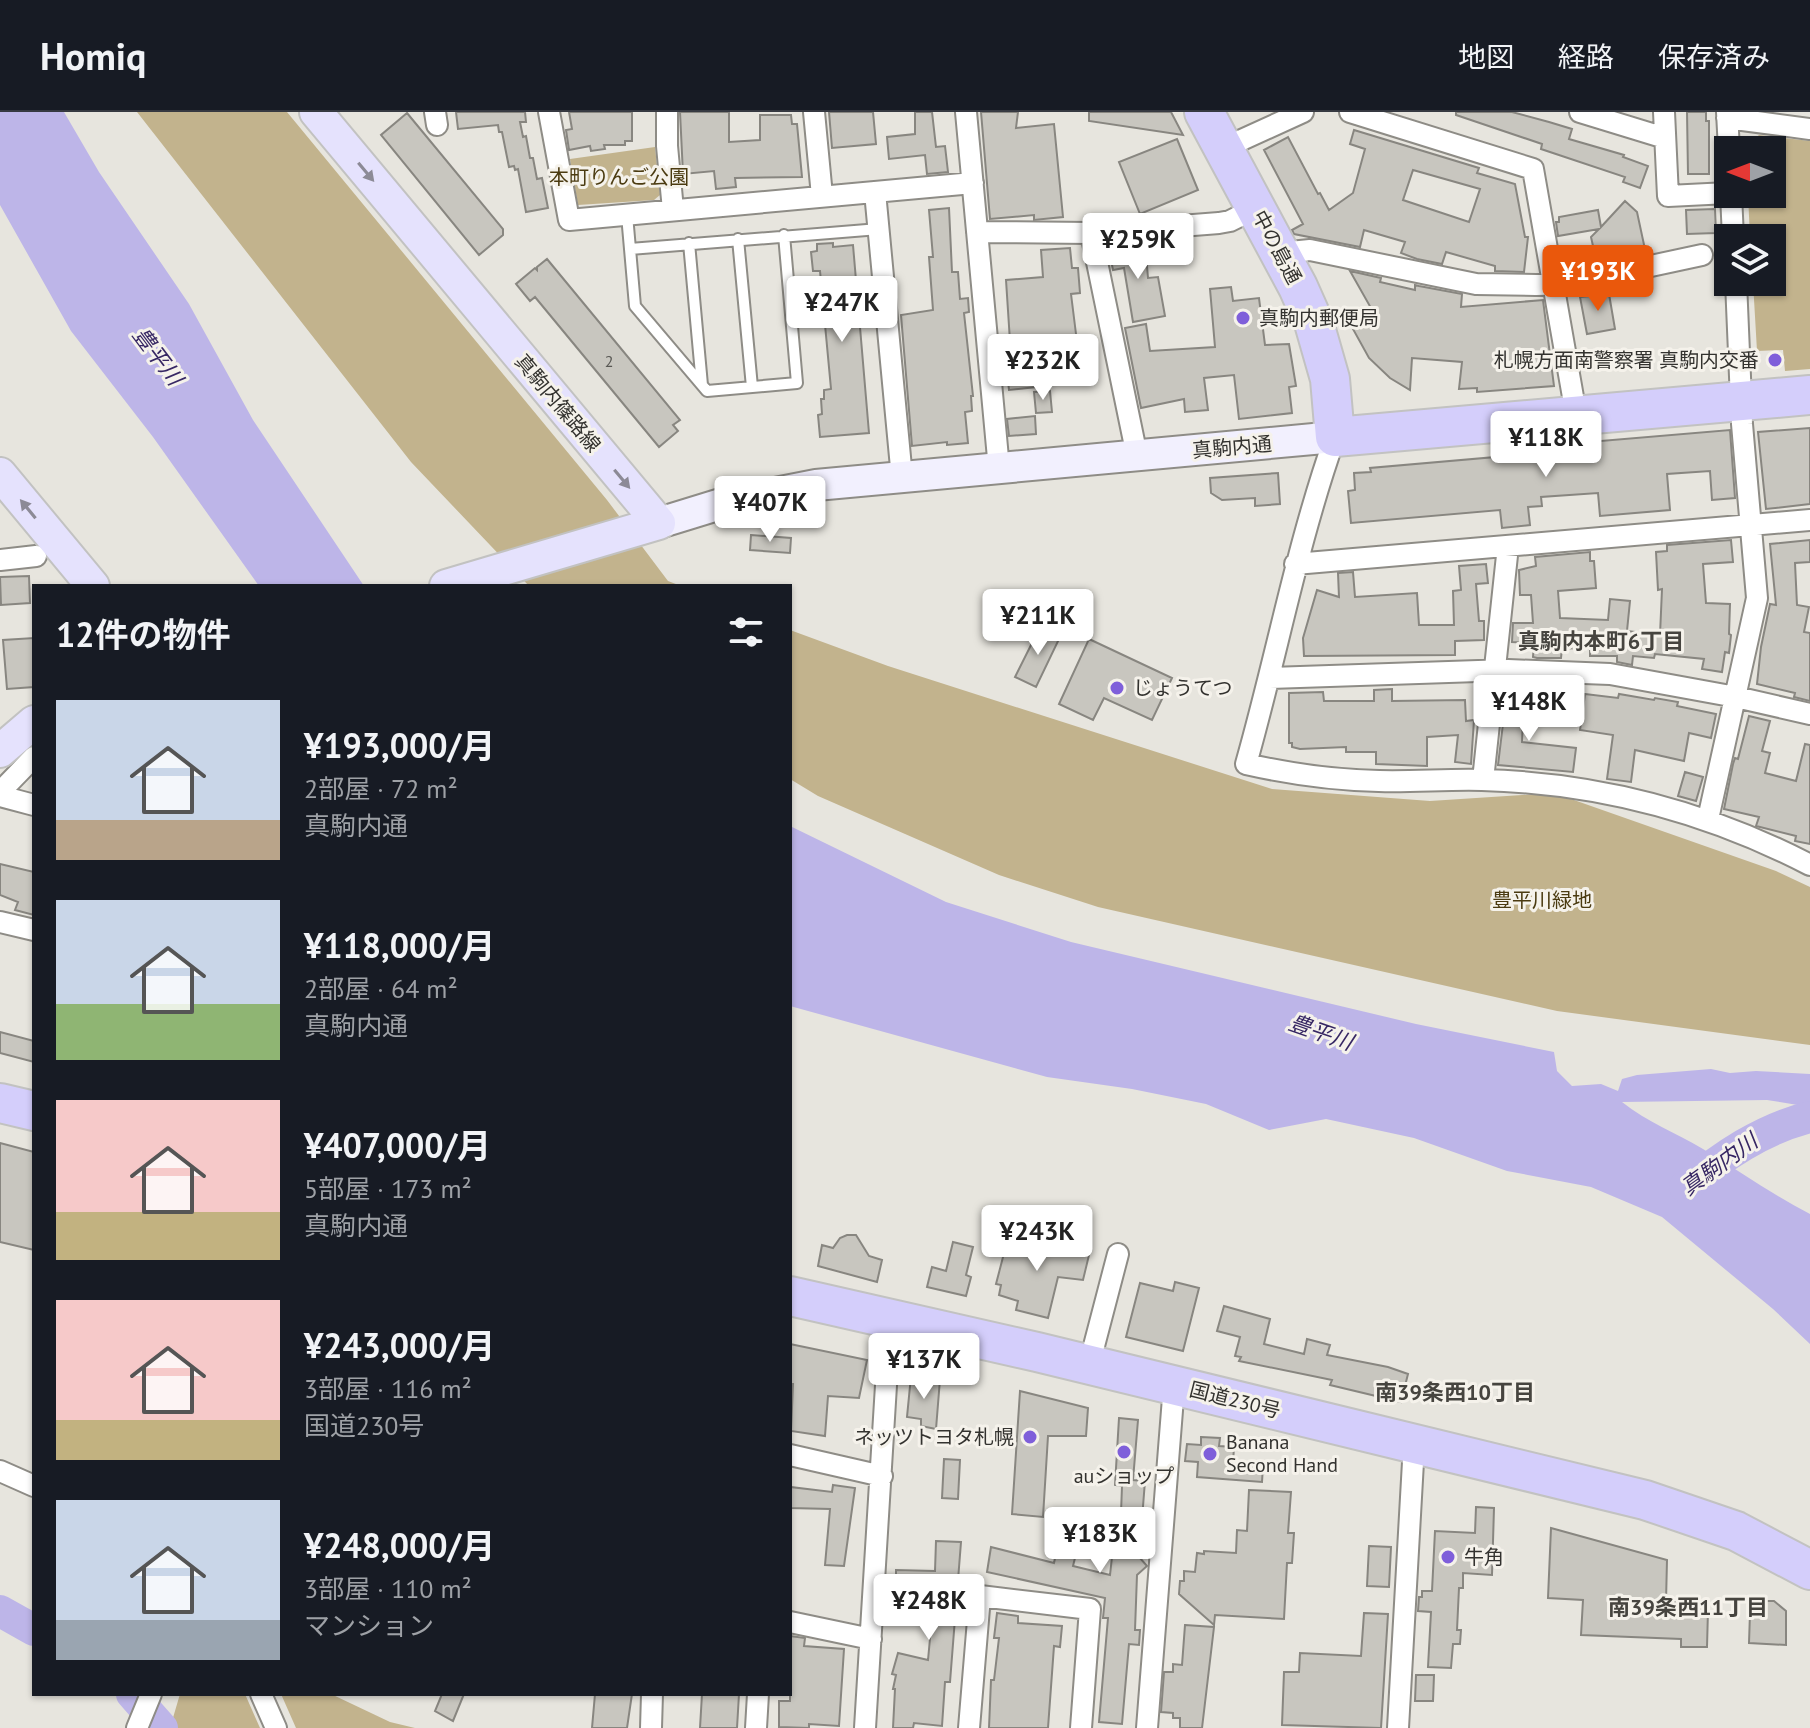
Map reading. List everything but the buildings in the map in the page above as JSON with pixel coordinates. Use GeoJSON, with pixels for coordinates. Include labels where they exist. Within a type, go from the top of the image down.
{"type":"FeatureCollection","features":[{"type":"Feature","properties":{"kind":"highway","name":"中の島通"},"geometry":{"type":"LineString","coordinates":[[1204,112],[1307,306],[1330,379],[1335,437]]}},
{"type":"Feature","properties":{"kind":"highway","name":"真駒内通"},"geometry":{"type":"LineString","coordinates":[[1335,437],[1810,395]]}},
{"type":"Feature","properties":{"kind":"highway"},"geometry":{"type":"LineString","coordinates":[[0,1103],[32,1111]]}},
{"type":"Feature","properties":{"kind":"highway","name":"国道230号"},"geometry":{"type":"LineString","coordinates":[[792,1296],[1174,1385],[1678,1510],[1763,1543],[1810,1570]]}},
{"type":"Feature","properties":{"kind":"main road","name":"真駒内篠路線"},"geometry":{"type":"LineString","coordinates":[[316,112],[645,527]]}},
{"type":"Feature","properties":{"kind":"main road"},"geometry":{"type":"LineString","coordinates":[[0,474],[45,549],[74,584]]}},
{"type":"Feature","properties":{"kind":"main road"},"geometry":{"type":"LineString","coordinates":[[453,584],[645,527]]}},
{"type":"Feature","properties":{"kind":"main road"},"geometry":{"type":"LineString","coordinates":[[45,549],[90,584]]}},
{"type":"Feature","properties":{"kind":"main road"},"geometry":{"type":"LineString","coordinates":[[0,751],[32,723]]}},
{"type":"Feature","properties":{"kind":"street"},"geometry":{"type":"LineString","coordinates":[[549,112],[569,220],[973,183]]}},
{"type":"Feature","properties":{"kind":"street"},"geometry":{"type":"LineString","coordinates":[[667,112],[673,210]]}},
{"type":"Feature","properties":{"kind":"street"},"geometry":{"type":"LineString","coordinates":[[814,112],[822,196]]}},
{"type":"Feature","properties":{"kind":"street"},"geometry":{"type":"LineString","coordinates":[[966,112],[999,469]]}},
{"type":"Feature","properties":{"kind":"street"},"geometry":{"type":"LineString","coordinates":[[1224,148],[1303,112]]}},
{"type":"Feature","properties":{"kind":"street"},"geometry":{"type":"LineString","coordinates":[[1350,112],[1533,169],[1576,414]]}},
{"type":"Feature","properties":{"kind":"street"},"geometry":{"type":"LineString","coordinates":[[1580,112],[1665,138]]}},
{"type":"Feature","properties":{"kind":"street"},"geometry":{"type":"LineString","coordinates":[[1664,112],[1668,196],[1714,195]]}},
{"type":"Feature","properties":{"kind":"street"},"geometry":{"type":"LineString","coordinates":[[1728,136],[1727,115],[1810,129]]}},
{"type":"Feature","properties":{"kind":"street"},"geometry":{"type":"LineString","coordinates":[[875,192],[902,478]]}},
{"type":"Feature","properties":{"kind":"street"},"geometry":{"type":"LineString","coordinates":[[977,232],[1091,233],[1219,223],[1256,208]]}},
{"type":"Feature","properties":{"kind":"street"},"geometry":{"type":"LineString","coordinates":[[1091,233],[1137,456]]}},
{"type":"Feature","properties":{"kind":"street"},"geometry":{"type":"LineString","coordinates":[[1280,253],[1310,250],[1476,284],[1551,285],[1702,255]]}},
{"type":"Feature","properties":{"kind":"street"},"geometry":{"type":"LineString","coordinates":[[1708,819],[1757,598],[1737,296]]}},
{"type":"Feature","properties":{"kind":"street","name":"真駒内通"},"geometry":{"type":"LineString","coordinates":[[645,527],[761,495],[816,485],[1335,437]]}},
{"type":"Feature","properties":{"kind":"street"},"geometry":{"type":"LineString","coordinates":[[1335,437],[1295,564],[1270,678],[1246,764],[1294,775],[1347,779],[1483,780],[1571,787],[1643,800],[1708,819],[1810,865]]}},
{"type":"Feature","properties":{"kind":"street"},"geometry":{"type":"LineString","coordinates":[[1295,564],[1810,520]]}},
{"type":"Feature","properties":{"kind":"street"},"geometry":{"type":"LineString","coordinates":[[1483,780],[1508,546]]}},
{"type":"Feature","properties":{"kind":"street"},"geometry":{"type":"LineString","coordinates":[[0,560],[45,549]]}},
{"type":"Feature","properties":{"kind":"street"},"geometry":{"type":"LineString","coordinates":[[1270,678],[1493,672],[1610,674],[1810,714]]}},
{"type":"Feature","properties":{"kind":"street"},"geometry":{"type":"LineString","coordinates":[[32,759],[0,794],[32,804]]}},
{"type":"Feature","properties":{"kind":"street"},"geometry":{"type":"LineString","coordinates":[[0,922],[32,930]]}},
{"type":"Feature","properties":{"kind":"street"},"geometry":{"type":"LineString","coordinates":[[1089,1365],[1118,1254]]}},
{"type":"Feature","properties":{"kind":"street"},"geometry":{"type":"LineString","coordinates":[[865,1728],[890,1320]]}},
{"type":"Feature","properties":{"kind":"street"},"geometry":{"type":"LineString","coordinates":[[1147,1728],[1174,1385]]}},
{"type":"Feature","properties":{"kind":"street"},"geometry":{"type":"LineString","coordinates":[[1398,1728],[1414,1444]]}},
{"type":"Feature","properties":{"kind":"street"},"geometry":{"type":"LineString","coordinates":[[792,1455],[882,1476]]}},
{"type":"Feature","properties":{"kind":"street"},"geometry":{"type":"LineString","coordinates":[[0,1471],[32,1485]]}},
{"type":"Feature","properties":{"kind":"street"},"geometry":{"type":"LineString","coordinates":[[969,1728],[980,1596],[1090,1609],[1081,1728]]}},
{"type":"Feature","properties":{"kind":"street"},"geometry":{"type":"LineString","coordinates":[[792,1622],[871,1639]]}},
{"type":"Feature","properties":{"kind":"street"},"geometry":{"type":"LineString","coordinates":[[137,1728],[150,1696]]}},
{"type":"Feature","properties":{"kind":"street"},"geometry":{"type":"LineString","coordinates":[[262,1696],[276,1728]]}},
{"type":"Feature","properties":{"kind":"street"},"geometry":{"type":"LineString","coordinates":[[651,1728],[652,1696]]}},
{"type":"Feature","properties":{"kind":"street"},"geometry":{"type":"LineString","coordinates":[[756,1728],[758,1696]]}},
{"type":"Feature","properties":{"kind":"lane"},"geometry":{"type":"LineString","coordinates":[[627,215],[635,306],[707,391],[797,383],[784,235]]}},
{"type":"Feature","properties":{"kind":"lane"},"geometry":{"type":"LineString","coordinates":[[630,249],[879,229]]}},
{"type":"Feature","properties":{"kind":"lane"},"geometry":{"type":"LineString","coordinates":[[738,239],[752,387]]}},
{"type":"Feature","properties":{"kind":"lane"},"geometry":{"type":"LineString","coordinates":[[689,243],[702,385]]}},
{"type":"Feature","properties":{"kind":"green space"},"geometry":{"type":"Polygon","coordinates":[[[137,112],[287,112],[607,500],[668,581],[676,584],[527,584],[411,462],[137,112]]]}},
{"type":"Feature","properties":{"kind":"green space"},"geometry":{"type":"Polygon","coordinates":[[[1786,138],[1810,141],[1810,369],[1785,371],[1783,350],[1757,351],[1754,296],[1786,296],[1786,224],[1749,224],[1749,208],[1786,208],[1786,138]]]}},
{"type":"Feature","properties":{"kind":"green space","name":"本町りんご公園"},"geometry":{"type":"Polygon","coordinates":[[[655,147],[660,195],[654,200],[578,205],[570,159],[655,147]]]}},
{"type":"Feature","properties":{"kind":"green space","name":"豊平川緑地"},"geometry":{"type":"Polygon","coordinates":[[[792,631],[888,666],[1272,789],[1430,801],[1554,793],[1776,871],[1810,887],[1810,1045],[1557,1011],[1098,907],[999,875],[818,796],[792,780],[792,631]]]}},
{"type":"Feature","properties":{"kind":"green space"},"geometry":{"type":"Polygon","coordinates":[[[179,1696],[246,1696],[260,1728],[170,1728],[179,1696]]]}},
{"type":"Feature","properties":{"kind":"green space"},"geometry":{"type":"Polygon","coordinates":[[[282,1696],[335,1696],[390,1722],[415,1728],[296,1728],[282,1696]]]}},
{"type":"Feature","properties":{"kind":"water","name":"豊平川"},"geometry":{"type":"Polygon","coordinates":[[[0,112],[64,112],[99,172],[189,304],[253,420],[363,584],[258,584],[153,437],[71,331],[0,205],[0,112]]]}},
{"type":"Feature","properties":{"kind":"water","name":"豊平川"},"geometry":{"type":"Polygon","coordinates":[[[792,827],[946,902],[1071,942],[1416,1024],[1554,1052],[1557,1071],[1572,1086],[1601,1084],[1618,1091],[1622,1079],[1637,1075],[1711,1069],[1730,1073],[1810,1074],[1810,1107],[1767,1100],[1622,1102],[1810,1214],[1810,1344],[1773,1309],[1662,1217],[1591,1187],[1507,1171],[1414,1138],[1326,1119],[1269,1130],[1206,1104],[1047,1077],[792,1007],[792,827]]]}},
{"type":"Feature","properties":{"kind":"waterway","name":"真駒内川"},"geometry":{"type":"LineString","coordinates":[[1685,1187],[1744,1145],[1792,1122],[1810,1117]]}},
{"type":"Feature","properties":{"kind":"waterway"},"geometry":{"type":"LineString","coordinates":[[0,1611],[32,1629]]}},
{"type":"Feature","properties":{"kind":"waterway"},"geometry":{"type":"LineString","coordinates":[[134,1696],[162,1728]]}},
{"type":"Feature","properties":{"kind":"place","name":"真駒内郵便局"},"geometry":{"type":"Point","coordinates":[1243,318]}},
{"type":"Feature","properties":{"kind":"place","name":"札幌方面南警察署 真駒内交番"},"geometry":{"type":"Point","coordinates":[1775,360]}},
{"type":"Feature","properties":{"kind":"place","name":"じょうてつ"},"geometry":{"type":"Point","coordinates":[1117,688]}},
{"type":"Feature","properties":{"kind":"place","name":"ネッツトヨタ札幌"},"geometry":{"type":"Point","coordinates":[1030,1437]}},
{"type":"Feature","properties":{"kind":"place","name":"auショップ"},"geometry":{"type":"Point","coordinates":[1124,1452]}},
{"type":"Feature","properties":{"kind":"place","name":"Banana Second Hand"},"geometry":{"type":"Point","coordinates":[1210,1454]}},
{"type":"Feature","properties":{"kind":"place","name":"牛角"},"geometry":{"type":"Point","coordinates":[1448,1557]}},
{"type":"Feature","properties":{"kind":"district","name":"真駒内本町6丁目"},"geometry":{"type":"Point","coordinates":[1601,641]}},
{"type":"Feature","properties":{"kind":"district","name":"南39条西10丁目"},"geometry":{"type":"Point","coordinates":[1455,1392]}},
{"type":"Feature","properties":{"kind":"district","name":"南39条西11丁目"},"geometry":{"type":"Point","coordinates":[1688,1607]}}]}
